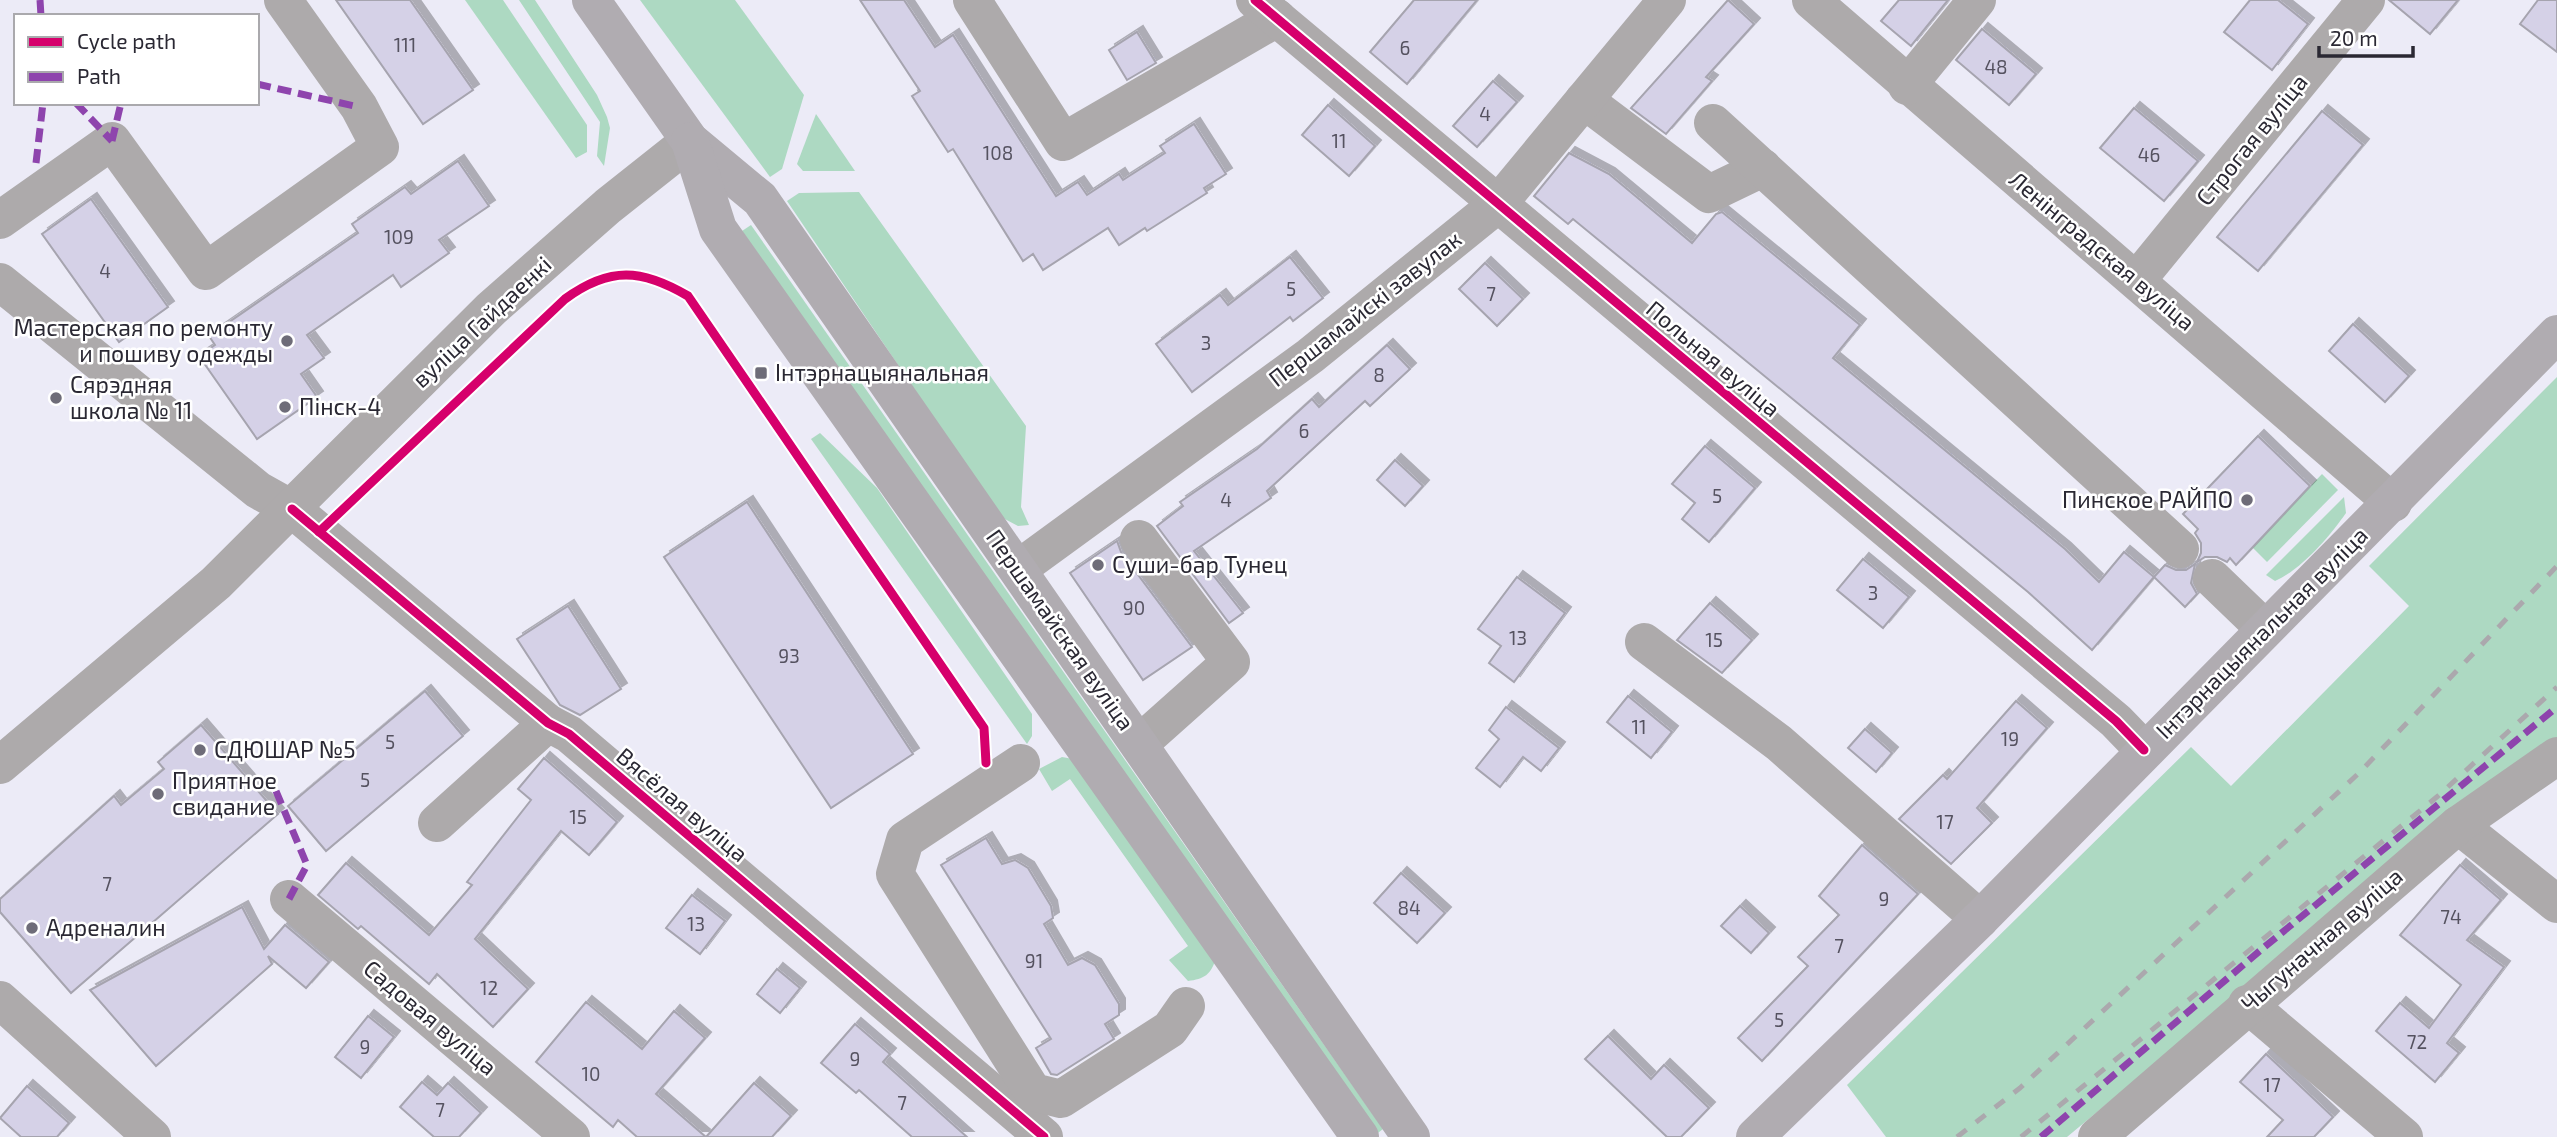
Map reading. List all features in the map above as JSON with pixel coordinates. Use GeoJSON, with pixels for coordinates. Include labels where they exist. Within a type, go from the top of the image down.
{"type":"FeatureCollection","features":[{"type":"Feature","properties":{"kind":"main road","name":"Першамайская вуліца"},"geometry":{"type":"LineString","coordinates":[[591,0],[691,141],[760,199],[1411,1137]]}},
{"type":"Feature","properties":{"kind":"main road","name":"Першамайская вуліца"},"geometry":{"type":"LineString","coordinates":[[691,141],[718,229],[1360,1137]]}},
{"type":"Feature","properties":{"kind":"main road","name":"Інтэрнацыянальная вуліца"},"geometry":{"type":"LineString","coordinates":[[1755,1137],[1980,919],[2557,334]]}},
{"type":"Feature","properties":{"kind":"street"},"geometry":{"type":"LineString","coordinates":[[0,220],[112,141],[206,271],[380,147],[359,107],[283,0]]}},
{"type":"Feature","properties":{"kind":"street"},"geometry":{"type":"LineString","coordinates":[[972,0],[1063,142],[1266,9]]}},
{"type":"Feature","properties":{"kind":"street","name":"Першамайскі завулак"},"geometry":{"type":"LineString","coordinates":[[1018,569],[1310,356],[1498,204],[1667,0]]}},
{"type":"Feature","properties":{"kind":"street","name":"Ленінградская вуліца"},"geometry":{"type":"LineString","coordinates":[[1811,0],[1907,86],[2137,280],[2393,503]]}},
{"type":"Feature","properties":{"kind":"street"},"geometry":{"type":"LineString","coordinates":[[1907,86],[1977,0]]}},
{"type":"Feature","properties":{"kind":"street","name":"Строгая вуліца"},"geometry":{"type":"LineString","coordinates":[[2137,280],[2366,0]]}},
{"type":"Feature","properties":{"kind":"street","name":"Польная вуліца"},"geometry":{"type":"LineString","coordinates":[[1266,9],[2116,721],[2144,750]]}},
{"type":"Feature","properties":{"kind":"street"},"geometry":{"type":"LineString","coordinates":[[1584,100],[1709,194],[1763,168]]}},
{"type":"Feature","properties":{"kind":"street"},"geometry":{"type":"LineString","coordinates":[[1713,123],[2180,550]]}},
{"type":"Feature","properties":{"kind":"street","name":"вуліца Гайдаенкі"},"geometry":{"type":"LineString","coordinates":[[0,765],[216,583],[491,309],[608,206],[691,141]]}},
{"type":"Feature","properties":{"kind":"street","name":"Вясёлая вуліца"},"geometry":{"type":"LineString","coordinates":[[0,282],[258,490],[292,509],[548,723],[569,734],[1044,1137]]}},
{"type":"Feature","properties":{"kind":"street"},"geometry":{"type":"LineString","coordinates":[[1139,539],[1231,662],[1139,744]]}},
{"type":"Feature","properties":{"kind":"street"},"geometry":{"type":"LineString","coordinates":[[2212,578],[2265,629]]}},
{"type":"Feature","properties":{"kind":"street"},"geometry":{"type":"LineString","coordinates":[[1644,642],[1779,743],[1980,919]]}},
{"type":"Feature","properties":{"kind":"street"},"geometry":{"type":"LineString","coordinates":[[437,823],[548,723]]}},
{"type":"Feature","properties":{"kind":"street","name":"Чыгуначная вуліца"},"geometry":{"type":"LineString","coordinates":[[2097,1137],[2247,1004],[2458,825],[2557,756]]}},
{"type":"Feature","properties":{"kind":"street"},"geometry":{"type":"LineString","coordinates":[[1021,763],[905,840],[895,874],[1033,1093],[1062,1099],[1170,1029],[1186,1006]]}},
{"type":"Feature","properties":{"kind":"street"},"geometry":{"type":"LineString","coordinates":[[2458,825],[2557,904]]}},
{"type":"Feature","properties":{"kind":"street","name":"Садовая вуліца"},"geometry":{"type":"LineString","coordinates":[[289,900],[572,1137]]}},
{"type":"Feature","properties":{"kind":"street"},"geometry":{"type":"LineString","coordinates":[[0,1000],[152,1137]]}},
{"type":"Feature","properties":{"kind":"street"},"geometry":{"type":"LineString","coordinates":[[2247,1004],[2404,1137]]}},
{"type":"Feature","properties":{"kind":"green space"},"geometry":{"type":"Polygon","coordinates":[[[465,0],[503,0],[587,125],[587,152],[576,158],[465,0]]]}},
{"type":"Feature","properties":{"kind":"green space"},"geometry":{"type":"Polygon","coordinates":[[[519,0],[535,0],[597,95],[610,128],[604,166],[597,156],[600,122],[519,0]]]}},
{"type":"Feature","properties":{"kind":"green space"},"geometry":{"type":"Polygon","coordinates":[[[640,0],[735,0],[804,95],[782,169],[770,177],[640,0]]]}},
{"type":"Feature","properties":{"kind":"green space"},"geometry":{"type":"Polygon","coordinates":[[[816,114],[855,171],[803,171],[797,164],[816,114]]]}},
{"type":"Feature","properties":{"kind":"green space"},"geometry":{"type":"Polygon","coordinates":[[[859,192],[1026,426],[1021,507],[1029,525],[1018,526],[1001,517],[787,201],[799,193],[859,192]]]}},
{"type":"Feature","properties":{"kind":"green space"},"geometry":{"type":"Polygon","coordinates":[[[751,225],[1383,1129],[1374,1136],[742,231],[751,225]]]}},
{"type":"Feature","properties":{"kind":"green space"},"geometry":{"type":"Polygon","coordinates":[[[2557,377],[2557,744],[2510,768],[2067,1137],[1886,1137],[1847,1085],[2191,747],[2231,786],[2409,606],[2369,566],[2557,377]]]}},
{"type":"Feature","properties":{"kind":"green space"},"geometry":{"type":"Polygon","coordinates":[[[820,433],[877,488],[1032,714],[1032,736],[1027,744],[811,439],[820,433]]]}},
{"type":"Feature","properties":{"kind":"green space"},"geometry":{"type":"Polygon","coordinates":[[[2322,474],[2338,490],[2267,562],[2252,547],[2322,474]]]}},
{"type":"Feature","properties":{"kind":"green space"},"geometry":{"type":"Polygon","coordinates":[[[2344,497],[2346,513],[2314,552],[2295,569],[2275,581],[2266,575],[2344,497]]]}},
{"type":"Feature","properties":{"kind":"green space"},"geometry":{"type":"Polygon","coordinates":[[[1062,757],[1073,759],[1216,958],[1206,975],[1188,981],[1169,960],[1188,946],[1070,779],[1052,791],[1039,769],[1062,757]]]}},
{"type":"Feature","properties":{"kind":"building"},"geometry":{"type":"Polygon","coordinates":[[[336,0],[410,0],[473,90],[423,124],[336,0]]]}},
{"type":"Feature","properties":{"kind":"building"},"geometry":{"type":"Polygon","coordinates":[[[860,0],[904,0],[935,47],[953,35],[1056,196],[1078,182],[1087,195],[1119,174],[1123,180],[1165,153],[1160,146],[1194,124],[1226,174],[1204,188],[1207,193],[1147,231],[1145,228],[1119,245],[1108,228],[1043,270],[1033,254],[1023,261],[953,149],[948,152],[912,96],[920,91],[860,0]]]}},
{"type":"Feature","properties":{"kind":"building"},"geometry":{"type":"Polygon","coordinates":[[[1414,0],[1477,0],[1407,84],[1370,52],[1414,0]]]}},
{"type":"Feature","properties":{"kind":"building"},"geometry":{"type":"Polygon","coordinates":[[[1728,0],[1754,24],[1706,77],[1712,81],[1666,134],[1631,108],[1728,0]]]}},
{"type":"Feature","properties":{"kind":"building"},"geometry":{"type":"Polygon","coordinates":[[[1899,0],[1948,0],[1911,46],[1881,21],[1899,0]]]}},
{"type":"Feature","properties":{"kind":"building"},"geometry":{"type":"Polygon","coordinates":[[[2250,0],[2278,0],[2308,24],[2272,70],[2224,32],[2250,0]]]}},
{"type":"Feature","properties":{"kind":"building"},"geometry":{"type":"Polygon","coordinates":[[[2389,0],[2458,0],[2430,34],[2389,0]]]}},
{"type":"Feature","properties":{"kind":"building"},"geometry":{"type":"Polygon","coordinates":[[[2538,0],[2557,0],[2557,52],[2520,24],[2538,0]]]}},
{"type":"Feature","properties":{"kind":"building"},"geometry":{"type":"Polygon","coordinates":[[[1982,29],[2036,74],[2009,105],[1956,60],[1982,29]]]}},
{"type":"Feature","properties":{"kind":"building"},"geometry":{"type":"Polygon","coordinates":[[[1137,32],[1156,63],[1127,80],[1109,50],[1137,32]]]}},
{"type":"Feature","properties":{"kind":"building"},"geometry":{"type":"Polygon","coordinates":[[[1493,81],[1517,102],[1477,147],[1453,126],[1493,81]]]}},
{"type":"Feature","properties":{"kind":"building"},"geometry":{"type":"Polygon","coordinates":[[[1328,105],[1375,146],[1349,176],[1302,135],[1328,105]]]}},
{"type":"Feature","properties":{"kind":"building"},"geometry":{"type":"Polygon","coordinates":[[[2134,108],[2198,161],[2164,201],[2100,148],[2134,108]]]}},
{"type":"Feature","properties":{"kind":"building"},"geometry":{"type":"Polygon","coordinates":[[[2322,111],[2363,145],[2258,271],[2217,237],[2322,111]]]}},
{"type":"Feature","properties":{"kind":"building"},"geometry":{"type":"Polygon","coordinates":[[[1569,153],[1609,174],[1692,243],[1716,214],[1722,212],[1860,325],[1833,358],[2065,549],[2099,582],[2124,552],[2154,577],[2092,650],[2028,592],[1573,219],[1568,224],[1534,196],[1569,153]]]}},
{"type":"Feature","properties":{"kind":"building"},"geometry":{"type":"Polygon","coordinates":[[[458,161],[489,206],[439,240],[449,253],[401,287],[393,275],[307,335],[324,358],[301,374],[317,397],[257,439],[199,356],[215,345],[209,336],[358,233],[352,224],[405,187],[411,194],[458,161]]]}},
{"type":"Feature","properties":{"kind":"building"},"geometry":{"type":"Polygon","coordinates":[[[91,199],[168,307],[119,342],[42,234],[91,199]]]}},
{"type":"Feature","properties":{"kind":"building"},"geometry":{"type":"Polygon","coordinates":[[[1290,257],[1323,298],[1293,321],[1290,317],[1192,392],[1156,344],[1220,295],[1228,305],[1290,257]]]}},
{"type":"Feature","properties":{"kind":"building"},"geometry":{"type":"Polygon","coordinates":[[[1485,263],[1523,299],[1497,326],[1459,289],[1485,263]]]}},
{"type":"Feature","properties":{"kind":"building"},"geometry":{"type":"Polygon","coordinates":[[[2353,324],[2409,376],[2385,402],[2329,351],[2353,324]]]}},
{"type":"Feature","properties":{"kind":"building"},"geometry":{"type":"Polygon","coordinates":[[[1387,345],[1410,369],[1370,406],[1365,401],[1267,491],[1271,498],[1194,551],[1243,613],[1229,623],[1157,526],[1183,506],[1180,502],[1257,449],[1312,399],[1319,407],[1387,345]]]}},
{"type":"Feature","properties":{"kind":"building","name":"Пинское РАЙПО"},"geometry":{"type":"Polygon","coordinates":[[[2258,436],[2310,486],[2236,565],[2230,558],[2227,562],[2217,557],[2205,557],[2197,562],[2201,553],[2201,543],[2195,533],[2198,529],[2183,514],[2258,436]]]}},
{"type":"Feature","properties":{"kind":"building"},"geometry":{"type":"Polygon","coordinates":[[[1705,446],[1755,488],[1709,542],[1682,519],[1695,503],[1672,484],[1705,446]]]}},
{"type":"Feature","properties":{"kind":"building"},"geometry":{"type":"Polygon","coordinates":[[[1395,460],[1423,486],[1405,506],[1377,480],[1395,460]]]}},
{"type":"Feature","properties":{"kind":"building"},"geometry":{"type":"Polygon","coordinates":[[[747,502],[913,754],[831,808],[664,557],[747,502]]]}},
{"type":"Feature","properties":{"kind":"building"},"geometry":{"type":"Polygon","coordinates":[[[1117,541],[1121,552],[1192,647],[1143,680],[1070,573],[1117,541]]]}},
{"type":"Feature","properties":{"kind":"building"},"geometry":{"type":"Polygon","coordinates":[[[1863,559],[1909,597],[1883,628],[1837,590],[1863,559]]]}},
{"type":"Feature","properties":{"kind":"building"},"geometry":{"type":"Polygon","coordinates":[[[2195,564],[2191,583],[2197,594],[2185,607],[2154,577],[2165,565],[2176,570],[2186,570],[2195,564]]]}},
{"type":"Feature","properties":{"kind":"building"},"geometry":{"type":"Polygon","coordinates":[[[1517,577],[1565,613],[1514,682],[1489,663],[1501,646],[1478,629],[1517,577]]]}},
{"type":"Feature","properties":{"kind":"building"},"geometry":{"type":"Polygon","coordinates":[[[1710,603],[1752,640],[1722,673],[1677,640],[1710,603]]]}},
{"type":"Feature","properties":{"kind":"building"},"geometry":{"type":"Polygon","coordinates":[[[568,606],[621,689],[580,715],[560,705],[517,639],[568,606]]]}},
{"type":"Feature","properties":{"kind":"building"},"geometry":{"type":"Polygon","coordinates":[[[425,691],[463,736],[326,851],[288,806],[425,691]]]}},
{"type":"Feature","properties":{"kind":"building"},"geometry":{"type":"Polygon","coordinates":[[[1628,696],[1672,732],[1651,758],[1607,722],[1628,696]]]}},
{"type":"Feature","properties":{"kind":"building"},"geometry":{"type":"Polygon","coordinates":[[[2016,701],[2047,728],[1977,808],[1992,823],[1951,864],[1899,819],[1943,775],[1947,779],[2016,701]]]}},
{"type":"Feature","properties":{"kind":"building"},"geometry":{"type":"Polygon","coordinates":[[[1506,707],[1559,748],[1541,771],[1523,757],[1500,787],[1476,768],[1499,739],[1489,730],[1506,707]]]}},
{"type":"Feature","properties":{"kind":"building"},"geometry":{"type":"Polygon","coordinates":[[[201,725],[278,814],[71,993],[0,912],[0,899],[114,796],[121,805],[164,769],[158,762],[201,725]]]}},
{"type":"Feature","properties":{"kind":"building"},"geometry":{"type":"Polygon","coordinates":[[[1865,729],[1892,753],[1876,772],[1848,748],[1865,729]]]}},
{"type":"Feature","properties":{"kind":"building"},"geometry":{"type":"Polygon","coordinates":[[[544,758],[617,822],[589,855],[561,831],[475,939],[528,989],[493,1027],[437,974],[429,984],[361,926],[358,929],[318,895],[346,863],[429,935],[472,885],[467,882],[531,800],[518,789],[544,758]]]}},
{"type":"Feature","properties":{"kind":"building"},"geometry":{"type":"Polygon","coordinates":[[[986,838],[1002,864],[1015,860],[1028,868],[1051,906],[1053,918],[1044,924],[1068,965],[1082,958],[1095,965],[1119,1004],[1119,1015],[1105,1024],[1114,1039],[1057,1075],[1051,1074],[1036,1048],[1051,1039],[941,865],[986,838]]]}},
{"type":"Feature","properties":{"kind":"building"},"geometry":{"type":"Polygon","coordinates":[[[1862,845],[1918,894],[1762,1061],[1738,1038],[1808,966],[1798,957],[1839,915],[1819,896],[1862,845]]]}},
{"type":"Feature","properties":{"kind":"building"},"geometry":{"type":"Polygon","coordinates":[[[2460,865],[2501,900],[2467,940],[2504,967],[2447,1043],[2459,1053],[2435,1082],[2376,1031],[2400,1003],[2429,1028],[2461,985],[2400,935],[2460,865]]]}},
{"type":"Feature","properties":{"kind":"building"},"geometry":{"type":"Polygon","coordinates":[[[1401,873],[1445,913],[1417,943],[1374,903],[1401,873]]]}},
{"type":"Feature","properties":{"kind":"building"},"geometry":{"type":"Polygon","coordinates":[[[692,895],[725,921],[700,954],[666,928],[692,895]]]}},
{"type":"Feature","properties":{"kind":"building"},"geometry":{"type":"Polygon","coordinates":[[[1740,906],[1769,933],[1751,953],[1721,926],[1740,906]]]}},
{"type":"Feature","properties":{"kind":"building"},"geometry":{"type":"Polygon","coordinates":[[[242,907],[264,949],[285,925],[329,962],[306,988],[268,956],[272,964],[156,1066],[90,990],[242,907]]]}},
{"type":"Feature","properties":{"kind":"building"},"geometry":{"type":"Polygon","coordinates":[[[777,969],[800,988],[780,1013],[757,994],[777,969]]]}},
{"type":"Feature","properties":{"kind":"building"},"geometry":{"type":"Polygon","coordinates":[[[586,1002],[642,1049],[674,1011],[705,1038],[656,1094],[706,1137],[637,1137],[618,1120],[613,1127],[536,1062],[586,1002]]]}},
{"type":"Feature","properties":{"kind":"building"},"geometry":{"type":"Polygon","coordinates":[[[368,1016],[394,1037],[361,1078],[335,1057],[368,1016]]]}},
{"type":"Feature","properties":{"kind":"building"},"geometry":{"type":"Polygon","coordinates":[[[855,1024],[890,1054],[883,1062],[967,1137],[912,1137],[859,1090],[856,1093],[821,1063],[855,1024]]]}},
{"type":"Feature","properties":{"kind":"building"},"geometry":{"type":"Polygon","coordinates":[[[1608,1036],[1651,1079],[1664,1065],[1709,1108],[1681,1137],[1667,1137],[1585,1059],[1608,1036]]]}},
{"type":"Feature","properties":{"kind":"building"},"geometry":{"type":"Polygon","coordinates":[[[2266,1054],[2333,1117],[2314,1137],[2267,1137],[2283,1120],[2240,1082],[2266,1054]]]}},
{"type":"Feature","properties":{"kind":"building"},"geometry":{"type":"Polygon","coordinates":[[[422,1082],[437,1095],[448,1083],[481,1113],[459,1137],[434,1137],[400,1107],[422,1082]]]}},
{"type":"Feature","properties":{"kind":"building"},"geometry":{"type":"Polygon","coordinates":[[[754,1083],[791,1116],[772,1137],[706,1137],[754,1083]]]}},
{"type":"Feature","properties":{"kind":"building"},"geometry":{"type":"Polygon","coordinates":[[[27,1086],[69,1123],[57,1137],[21,1137],[0,1118],[27,1086]]]}},
{"type":"Feature","properties":{"kind":"railway"},"geometry":{"type":"LineString","coordinates":[[1957,1137],[2020,1088],[2359,773],[2557,566]]}},
{"type":"Feature","properties":{"kind":"railway"},"geometry":{"type":"LineString","coordinates":[[2021,1137],[2438,796],[2557,687]]}},
{"type":"Feature","properties":{"kind":"marked path"},"geometry":{"type":"LineString","coordinates":[[40,0],[41,14]]}},
{"type":"Feature","properties":{"kind":"marked path"},"geometry":{"type":"LineString","coordinates":[[259,84],[359,107]]}},
{"type":"Feature","properties":{"kind":"marked path"},"geometry":{"type":"LineString","coordinates":[[36,163],[43,105]]}},
{"type":"Feature","properties":{"kind":"marked path"},"geometry":{"type":"LineString","coordinates":[[78,105],[112,141]]}},
{"type":"Feature","properties":{"kind":"marked path"},"geometry":{"type":"LineString","coordinates":[[112,141],[121,105]]}},
{"type":"Feature","properties":{"kind":"marked path"},"geometry":{"type":"LineString","coordinates":[[2041,1137],[2262,949],[2557,707]]}},
{"type":"Feature","properties":{"kind":"marked path"},"geometry":{"type":"LineString","coordinates":[[276,791],[307,865],[289,899]]}},
{"type":"Feature","properties":{"kind":"cycle path"},"geometry":{"type":"LineString","coordinates":[[1255,0],[2116,721],[2144,750]]}},
{"type":"Feature","properties":{"kind":"cycle path"},"geometry":{"type":"LineString","coordinates":[[319,532],[565,299],[581,288],[612,276],[641,276],[656,280],[688,296],[984,728],[986,763]]}},
{"type":"Feature","properties":{"kind":"cycle path"},"geometry":{"type":"LineString","coordinates":[[292,509],[548,723],[569,734],[1044,1137]]}},
{"type":"Feature","properties":{"kind":"place","name":"Мастерская по ремонту и пошиву одежды"},"geometry":{"type":"Point","coordinates":[287,341]}},
{"type":"Feature","properties":{"kind":"place","name":"Інтэрнацыянальная"},"geometry":{"type":"Point","coordinates":[761,373]}},
{"type":"Feature","properties":{"kind":"place","name":"Сярэдняя школа № 11"},"geometry":{"type":"Point","coordinates":[56,398]}},
{"type":"Feature","properties":{"kind":"place","name":"Пінск-4"},"geometry":{"type":"Point","coordinates":[285,407]}},
{"type":"Feature","properties":{"kind":"place","name":"Пинское РАЙПО"},"geometry":{"type":"Point","coordinates":[2247,500]}},
{"type":"Feature","properties":{"kind":"place","name":"Суши-бар Тунец"},"geometry":{"type":"Point","coordinates":[1098,565]}},
{"type":"Feature","properties":{"kind":"place","name":"СДЮШАР №5"},"geometry":{"type":"Point","coordinates":[200,750]}},
{"type":"Feature","properties":{"kind":"place","name":"Приятное свидание"},"geometry":{"type":"Point","coordinates":[158,794]}},
{"type":"Feature","properties":{"kind":"place","name":"Адреналин"},"geometry":{"type":"Point","coordinates":[32,928]}}]}
